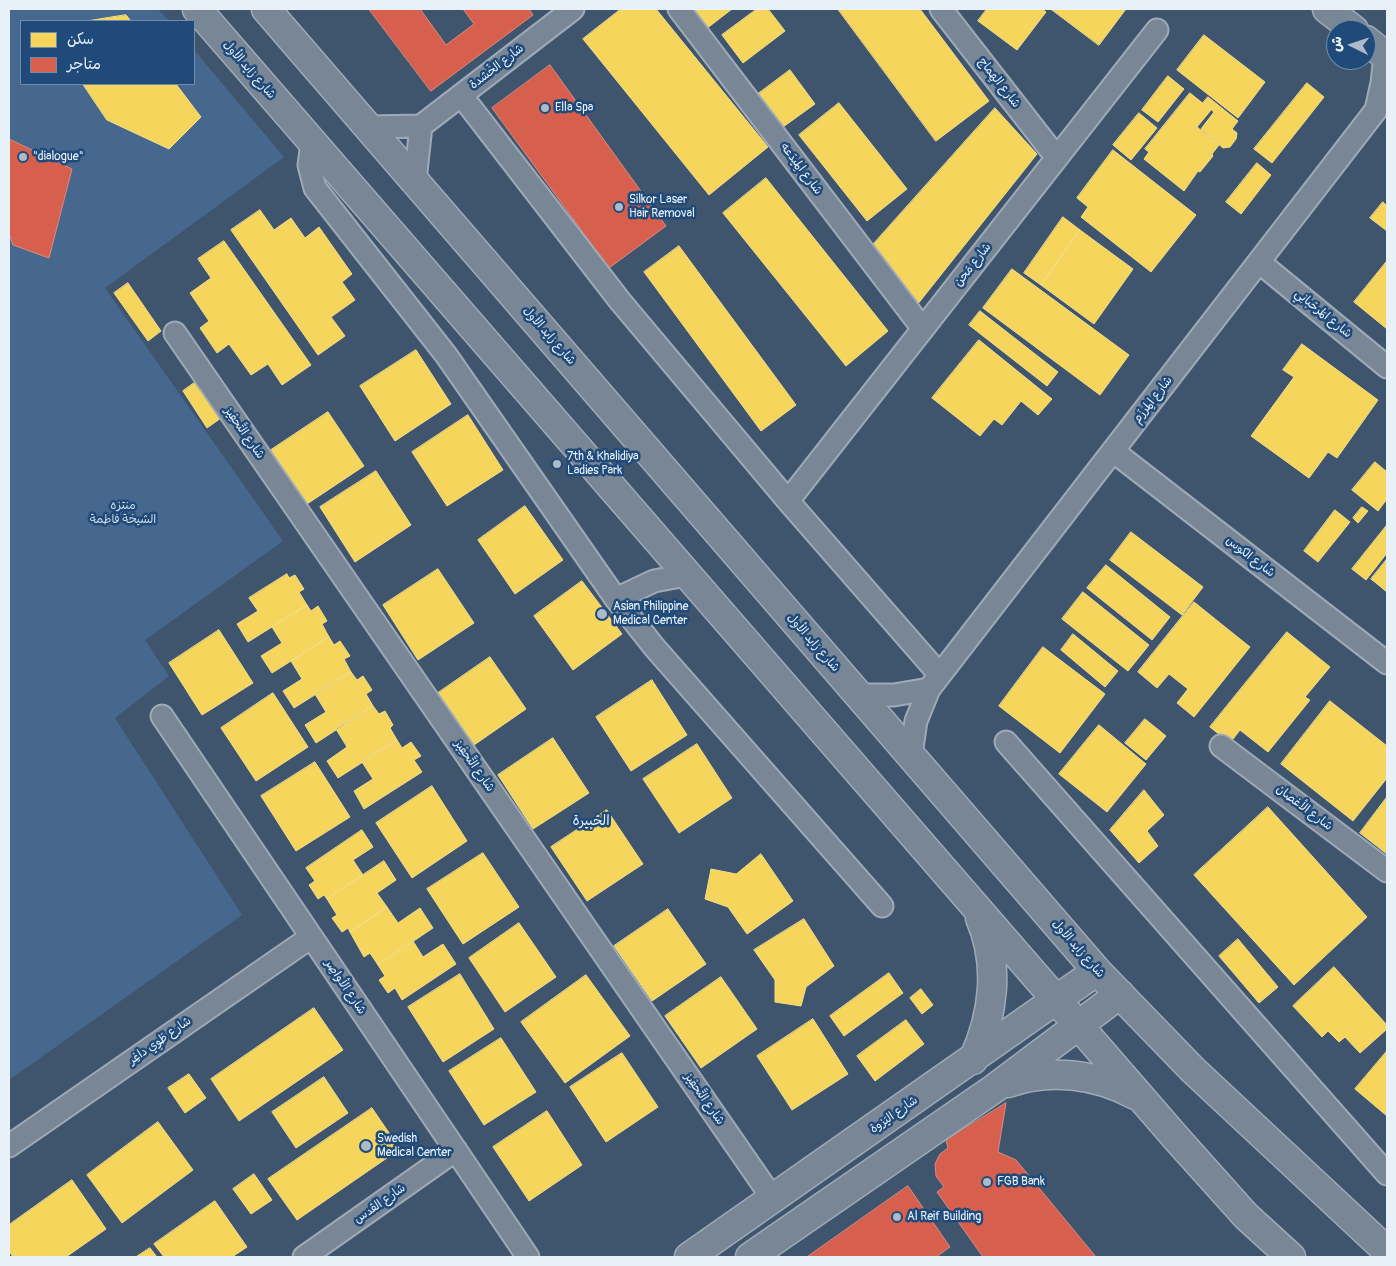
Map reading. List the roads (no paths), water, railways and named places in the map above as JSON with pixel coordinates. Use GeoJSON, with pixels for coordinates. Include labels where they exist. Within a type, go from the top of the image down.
{"type":"FeatureCollection","features":[{"type":"Feature","properties":{"kind":"main road","name":"شارع زايد الأول"},"geometry":{"type":"LineString","coordinates":[[197,9],[1056,1001],[1246,1216],[1291,1257]]}},
{"type":"Feature","properties":{"kind":"main road","name":"شارع زايد الأول"},"geometry":{"type":"LineString","coordinates":[[266,9],[1097,971],[1193,1070],[1269,1143],[1387,1251]]}},
{"type":"Feature","properties":{"kind":"main road"},"geometry":{"type":"LineString","coordinates":[[1327,9],[1341,20]]}},
{"type":"Feature","properties":{"kind":"main road"},"geometry":{"type":"LineString","coordinates":[[973,1060],[988,1021],[993,981],[988,943],[975,907]]}},
{"type":"Feature","properties":{"kind":"main road","name":"شارع اليَزوة"},"geometry":{"type":"LineString","coordinates":[[689,1257],[973,1060],[1097,971]]}},
{"type":"Feature","properties":{"kind":"main road"},"geometry":{"type":"LineString","coordinates":[[750,1257],[995,1088],[1120,994]]}},
{"type":"Feature","properties":{"kind":"main road"},"geometry":{"type":"LineString","coordinates":[[995,1088],[1032,1077],[1070,1075],[1119,1087],[1148,1103]]}},
{"type":"Feature","properties":{"kind":"street","name":"شارع المِيدَعه"},"geometry":{"type":"LineString","coordinates":[[679,9],[923,329]]}},
{"type":"Feature","properties":{"kind":"street","name":"شارع الهِماج"},"geometry":{"type":"LineString","coordinates":[[941,9],[1057,158]]}},
{"type":"Feature","properties":{"kind":"street","name":"شارع الخَشدة"},"geometry":{"type":"LineString","coordinates":[[421,126],[565,11]]}},
{"type":"Feature","properties":{"kind":"street","name":"شارع مَحن"},"geometry":{"type":"LineString","coordinates":[[788,501],[1157,30]]}},
{"type":"Feature","properties":{"kind":"street","name":"شارع المِرزَم"},"geometry":{"type":"LineString","coordinates":[[911,755],[916,721],[934,682],[1259,262],[1382,107],[1379,50]]}},
{"type":"Feature","properties":{"kind":"street"},"geometry":{"type":"LineString","coordinates":[[461,95],[620,301],[788,501],[934,682],[894,695],[859,696]]}},
{"type":"Feature","properties":{"kind":"street"},"geometry":{"type":"LineString","coordinates":[[368,127],[421,126],[414,181]]}},
{"type":"Feature","properties":{"kind":"street"},"geometry":{"type":"LineString","coordinates":[[312,143],[309,165],[315,188],[446,355],[616,599],[655,648],[882,906]]}},
{"type":"Feature","properties":{"kind":"street","name":"شارع المَرحَبانِي"},"geometry":{"type":"LineString","coordinates":[[1259,262],[1387,367]]}},
{"type":"Feature","properties":{"kind":"street","name":"شارع التَّحفِيز"},"geometry":{"type":"LineString","coordinates":[[175,333],[773,1199]]}},
{"type":"Feature","properties":{"kind":"street","name":"شارع الكوس"},"geometry":{"type":"LineString","coordinates":[[1113,451],[1387,663]]}},
{"type":"Feature","properties":{"kind":"street"},"geometry":{"type":"LineString","coordinates":[[616,599],[654,581],[686,575]]}},
{"type":"Feature","properties":{"kind":"street","name":"شارع الأواصِر"},"geometry":{"type":"LineString","coordinates":[[162,716],[528,1257]]}},
{"type":"Feature","properties":{"kind":"street"},"geometry":{"type":"LineString","coordinates":[[1006,742],[1387,1174]]}},
{"type":"Feature","properties":{"kind":"street","name":"شارع الأغصان"},"geometry":{"type":"LineString","coordinates":[[1221,746],[1387,871]]}},
{"type":"Feature","properties":{"kind":"street","name":"شارع طَوِي داغِر"},"geometry":{"type":"LineString","coordinates":[[9,1146],[311,936]]}},
{"type":"Feature","properties":{"kind":"street","name":"شارع القدس"},"geometry":{"type":"LineString","coordinates":[[304,1257],[456,1150]]}},
{"type":"Feature","properties":{"kind":"place","name":"Ella Spa"},"geometry":{"type":"Point","coordinates":[545,108]}},
{"type":"Feature","properties":{"kind":"place","name":"\"dialogue\""},"geometry":{"type":"Point","coordinates":[23,157]}},
{"type":"Feature","properties":{"kind":"place","name":"Silkor Laser Hair Removal"},"geometry":{"type":"Point","coordinates":[619,207]}},
{"type":"Feature","properties":{"kind":"place","name":"7th & Khalidiya Ladies Park"},"geometry":{"type":"Point","coordinates":[557,464]}},
{"type":"Feature","properties":{"kind":"place","name":"Asian Philippine Medical Center"},"geometry":{"type":"Point","coordinates":[602,614]}},
{"type":"Feature","properties":{"kind":"place","name":"Swedish Medical Center"},"geometry":{"type":"Point","coordinates":[366,1146]}},
{"type":"Feature","properties":{"kind":"place","name":"FGB Bank"},"geometry":{"type":"Point","coordinates":[987,1182]}},
{"type":"Feature","properties":{"kind":"place","name":"Al Reif Building"},"geometry":{"type":"Point","coordinates":[897,1217]}},
{"type":"Feature","properties":{"kind":"district","name":"الخبيرة"},"geometry":{"type":"Point","coordinates":[591,821]}},
{"type":"Feature","properties":{"kind":"park label","name":"منتزه الشيخة فاطمة"},"geometry":{"type":"Point","coordinates":[123,513]}}]}
